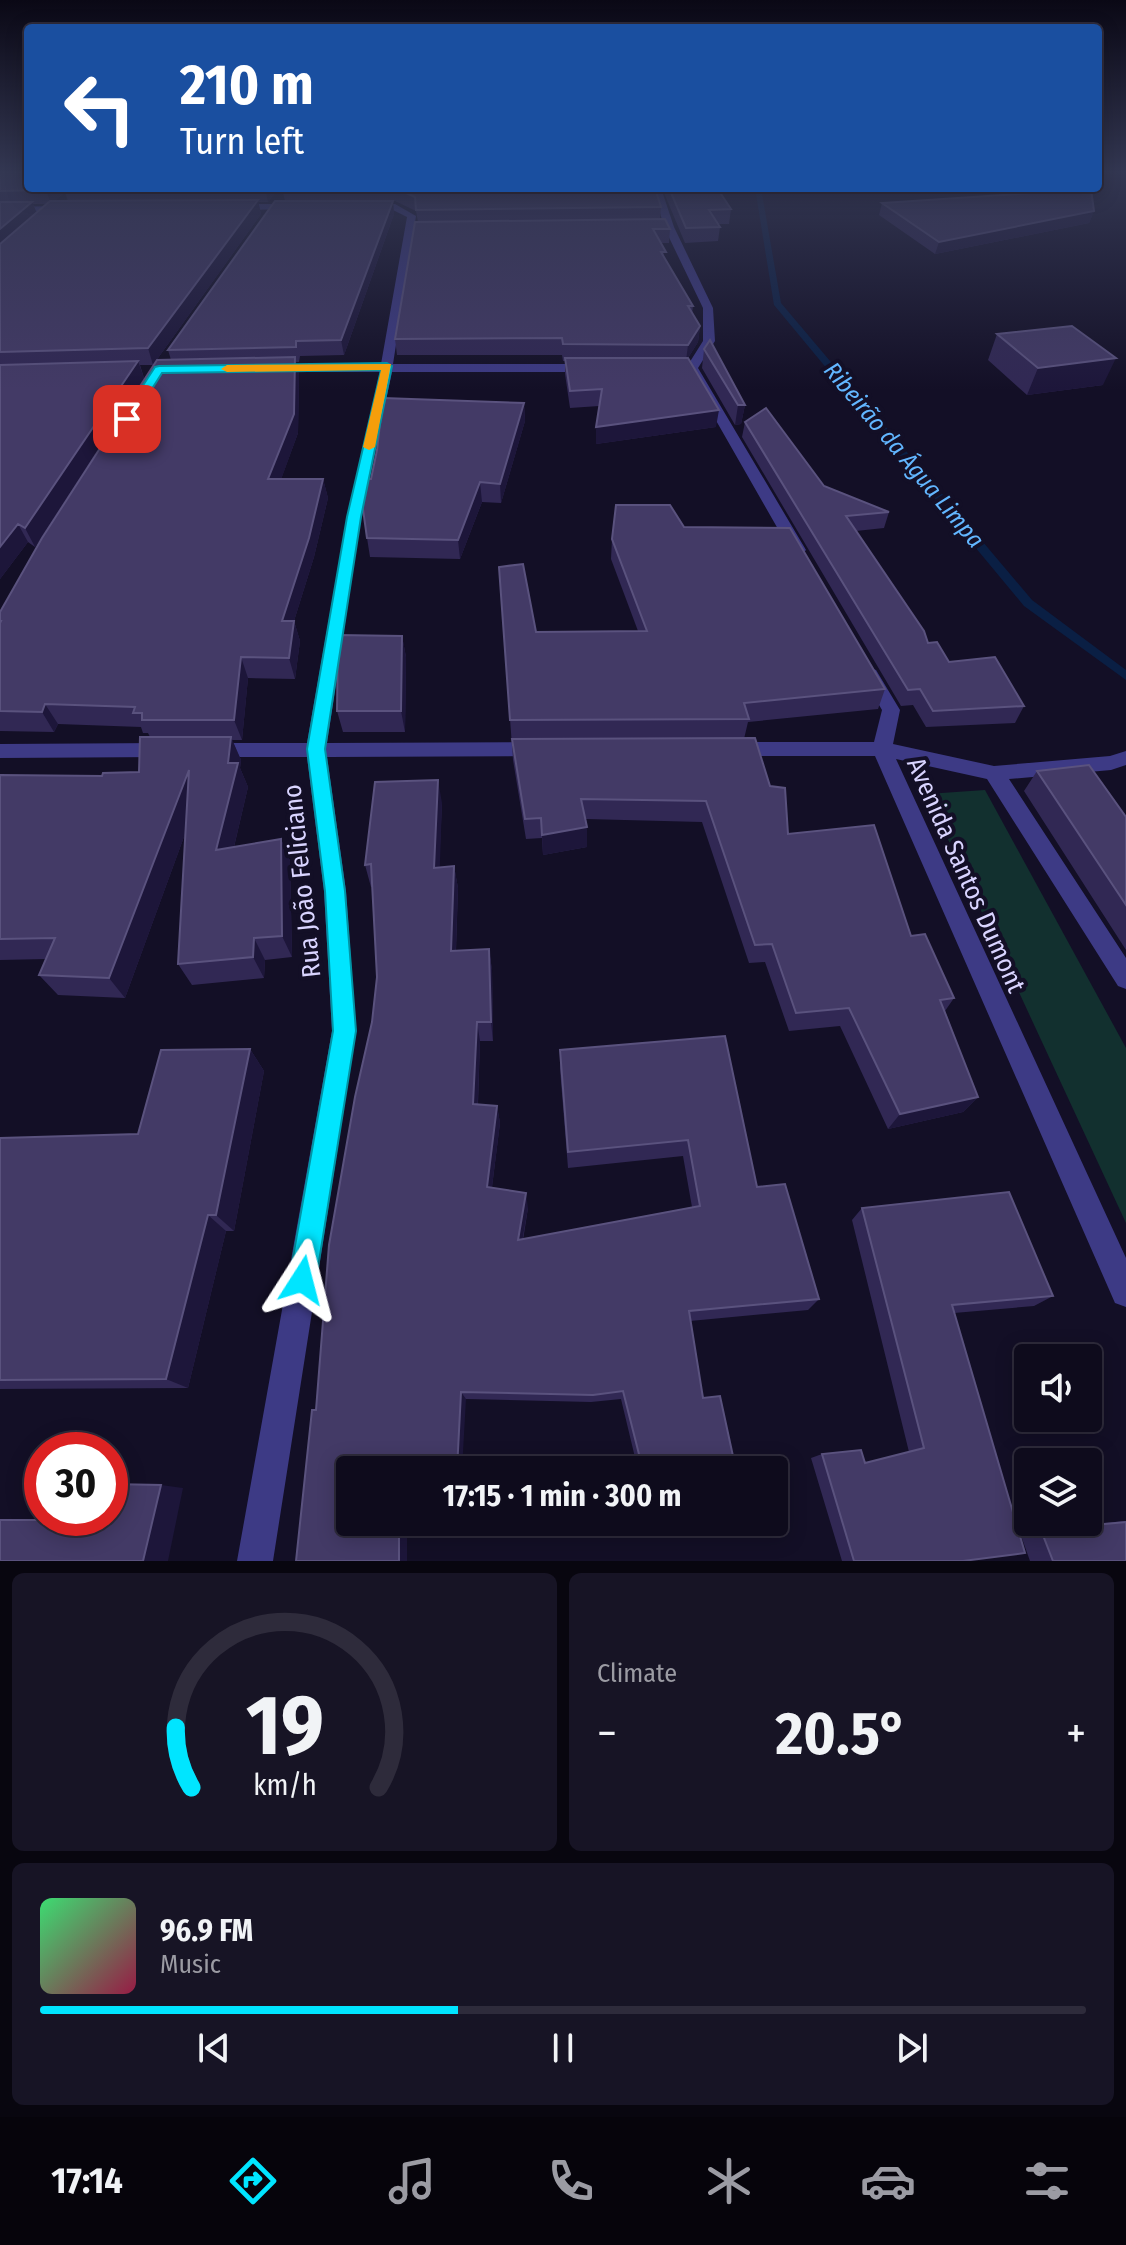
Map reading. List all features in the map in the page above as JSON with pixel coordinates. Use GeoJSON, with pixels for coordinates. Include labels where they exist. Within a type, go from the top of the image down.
{"type":"FeatureCollection","features":[{"type":"Feature","properties":{"kind":"street","name":"Rua João Feliciano"},"geometry":{"type":"LineString","coordinates":[[255,1561],[344,1031],[335,891],[316,749],[354,517],[414,245]]}},
{"type":"Feature","properties":{"kind":"street"},"geometry":{"type":"LineString","coordinates":[[671,245],[708,308],[709,341],[684,368],[811,573]]}},
{"type":"Feature","properties":{"kind":"street"},"geometry":{"type":"LineString","coordinates":[[265,368],[600,368]]}},
{"type":"Feature","properties":{"kind":"street","name":"Avenida Santos Dumont"},"geometry":{"type":"LineString","coordinates":[[859,655],[891,710],[882,749],[1126,1292]]}},
{"type":"Feature","properties":{"kind":"street"},"geometry":{"type":"LineString","coordinates":[[0,751],[568,749]]}},
{"type":"Feature","properties":{"kind":"street"},"geometry":{"type":"LineString","coordinates":[[709,749],[882,749],[994,773],[1118,761]]}},
{"type":"Feature","properties":{"kind":"street"},"geometry":{"type":"LineString","coordinates":[[994,773],[1126,978]]}},
{"type":"Feature","properties":{"kind":"green space"},"geometry":{"type":"Polygon","coordinates":[[[985,790],[1126,1048],[1126,1223],[927,794],[985,790]]]}},
{"type":"Feature","properties":{"kind":"building"},"geometry":{"type":"Polygon","coordinates":[[[0,245],[225,245],[148,348],[0,352],[0,245]]]}},
{"type":"Feature","properties":{"kind":"building"},"geometry":{"type":"Polygon","coordinates":[[[244,245],[377,245],[341,340],[296,341],[296,347],[168,350],[244,245]]]}},
{"type":"Feature","properties":{"kind":"building"},"geometry":{"type":"Polygon","coordinates":[[[411,245],[662,245],[666,252],[661,252],[693,306],[688,306],[700,326],[688,345],[563,344],[562,338],[395,339],[411,245]]]}},
{"type":"Feature","properties":{"kind":"building"},"geometry":{"type":"Polygon","coordinates":[[[1072,326],[1116,358],[1038,368],[997,334],[1072,326]]]}},
{"type":"Feature","properties":{"kind":"building"},"geometry":{"type":"Polygon","coordinates":[[[710,340],[745,405],[738,405],[704,349],[710,340]]]}},
{"type":"Feature","properties":{"kind":"building"},"geometry":{"type":"Polygon","coordinates":[[[295,357],[294,414],[268,479],[323,479],[309,538],[282,621],[294,621],[289,658],[241,657],[234,720],[142,720],[142,713],[133,713],[135,707],[45,704],[42,712],[0,711],[0,612],[42,538],[157,360],[295,357]]]}},
{"type":"Feature","properties":{"kind":"building"},"geometry":{"type":"Polygon","coordinates":[[[565,358],[688,358],[719,410],[596,427],[602,389],[570,391],[565,358]]]}},
{"type":"Feature","properties":{"kind":"building"},"geometry":{"type":"Polygon","coordinates":[[[138,361],[25,528],[18,524],[0,547],[0,365],[138,361]]]}},
{"type":"Feature","properties":{"kind":"building"},"geometry":{"type":"Polygon","coordinates":[[[383,398],[524,403],[500,484],[480,482],[458,540],[367,538],[361,495],[364,479],[371,479],[383,398]]]}},
{"type":"Feature","properties":{"kind":"building"},"geometry":{"type":"Polygon","coordinates":[[[766,408],[824,486],[889,512],[846,516],[924,631],[928,643],[937,642],[949,662],[995,657],[1024,706],[933,711],[920,689],[908,690],[745,422],[766,408]]]}},
{"type":"Feature","properties":{"kind":"building"},"geometry":{"type":"Polygon","coordinates":[[[616,505],[670,505],[684,527],[790,528],[885,689],[744,703],[749,719],[510,720],[499,567],[523,564],[536,632],[647,631],[612,539],[616,505]]]}},
{"type":"Feature","properties":{"kind":"building"},"geometry":{"type":"Polygon","coordinates":[[[338,635],[402,636],[401,711],[337,711],[338,635]]]}},
{"type":"Feature","properties":{"kind":"building"},"geometry":{"type":"Polygon","coordinates":[[[140,737],[231,737],[228,763],[238,763],[216,850],[281,839],[282,936],[254,938],[253,957],[178,964],[189,770],[109,978],[39,975],[55,938],[0,939],[0,775],[102,776],[103,773],[139,772],[140,737]]]}},
{"type":"Feature","properties":{"kind":"building"},"geometry":{"type":"Polygon","coordinates":[[[755,738],[770,786],[785,788],[788,834],[874,825],[911,936],[925,934],[954,998],[940,1000],[978,1097],[900,1114],[849,1008],[796,1013],[772,944],[755,945],[706,801],[581,799],[587,827],[542,835],[541,818],[525,819],[512,739],[755,738]]]}},
{"type":"Feature","properties":{"kind":"building"},"geometry":{"type":"Polygon","coordinates":[[[1089,765],[1126,817],[1126,905],[1037,771],[1089,765]]]}},
{"type":"Feature","properties":{"kind":"building"},"geometry":{"type":"Polygon","coordinates":[[[438,780],[434,868],[454,866],[451,951],[489,949],[491,1022],[477,1022],[473,1104],[497,1106],[487,1187],[526,1193],[518,1240],[700,1206],[688,1140],[568,1152],[560,1050],[725,1036],[757,1187],[785,1184],[819,1299],[689,1311],[703,1398],[720,1396],[733,1456],[639,1456],[623,1391],[593,1395],[461,1392],[458,1456],[336,1456],[336,1536],[399,1536],[399,1561],[296,1561],[312,1410],[316,1410],[329,1245],[355,1097],[372,1022],[377,977],[371,864],[365,865],[375,782],[438,780]]]}},
{"type":"Feature","properties":{"kind":"building"},"geometry":{"type":"Polygon","coordinates":[[[250,1049],[216,1215],[208,1215],[166,1379],[0,1380],[0,1138],[138,1134],[161,1050],[250,1049]]]}},
{"type":"Feature","properties":{"kind":"building"},"geometry":{"type":"Polygon","coordinates":[[[1009,1192],[1053,1296],[952,1305],[1014,1516],[1014,1536],[1020,1536],[1025,1553],[963,1561],[854,1561],[822,1454],[861,1450],[865,1463],[924,1448],[862,1208],[1009,1192]]]}},
{"type":"Feature","properties":{"kind":"building"},"geometry":{"type":"Polygon","coordinates":[[[128,1484],[161,1485],[143,1561],[0,1561],[0,1520],[24,1520],[24,1536],[128,1536],[128,1484]]]}},
{"type":"Feature","properties":{"kind":"building"},"geometry":{"type":"Polygon","coordinates":[[[1126,1522],[1126,1561],[1053,1561],[1043,1536],[1102,1536],[1102,1524],[1126,1522]]]}},
{"type":"Feature","properties":{"kind":"waterway","name":"Ribeirão da Água Limpa"},"geometry":{"type":"LineString","coordinates":[[767,245],[777,303],[1028,603],[1126,676]]}},
{"type":"Feature","properties":{"kind":"slow traffic"},"geometry":{"type":"LineString","coordinates":[[227,369],[387,366],[369,447]]}},
{"type":"Feature","properties":{"kind":"route"},"geometry":{"type":"LineString","coordinates":[[127,419],[159,370],[387,366],[354,517],[316,749],[335,891],[344,1031],[302,1280]]}}]}
